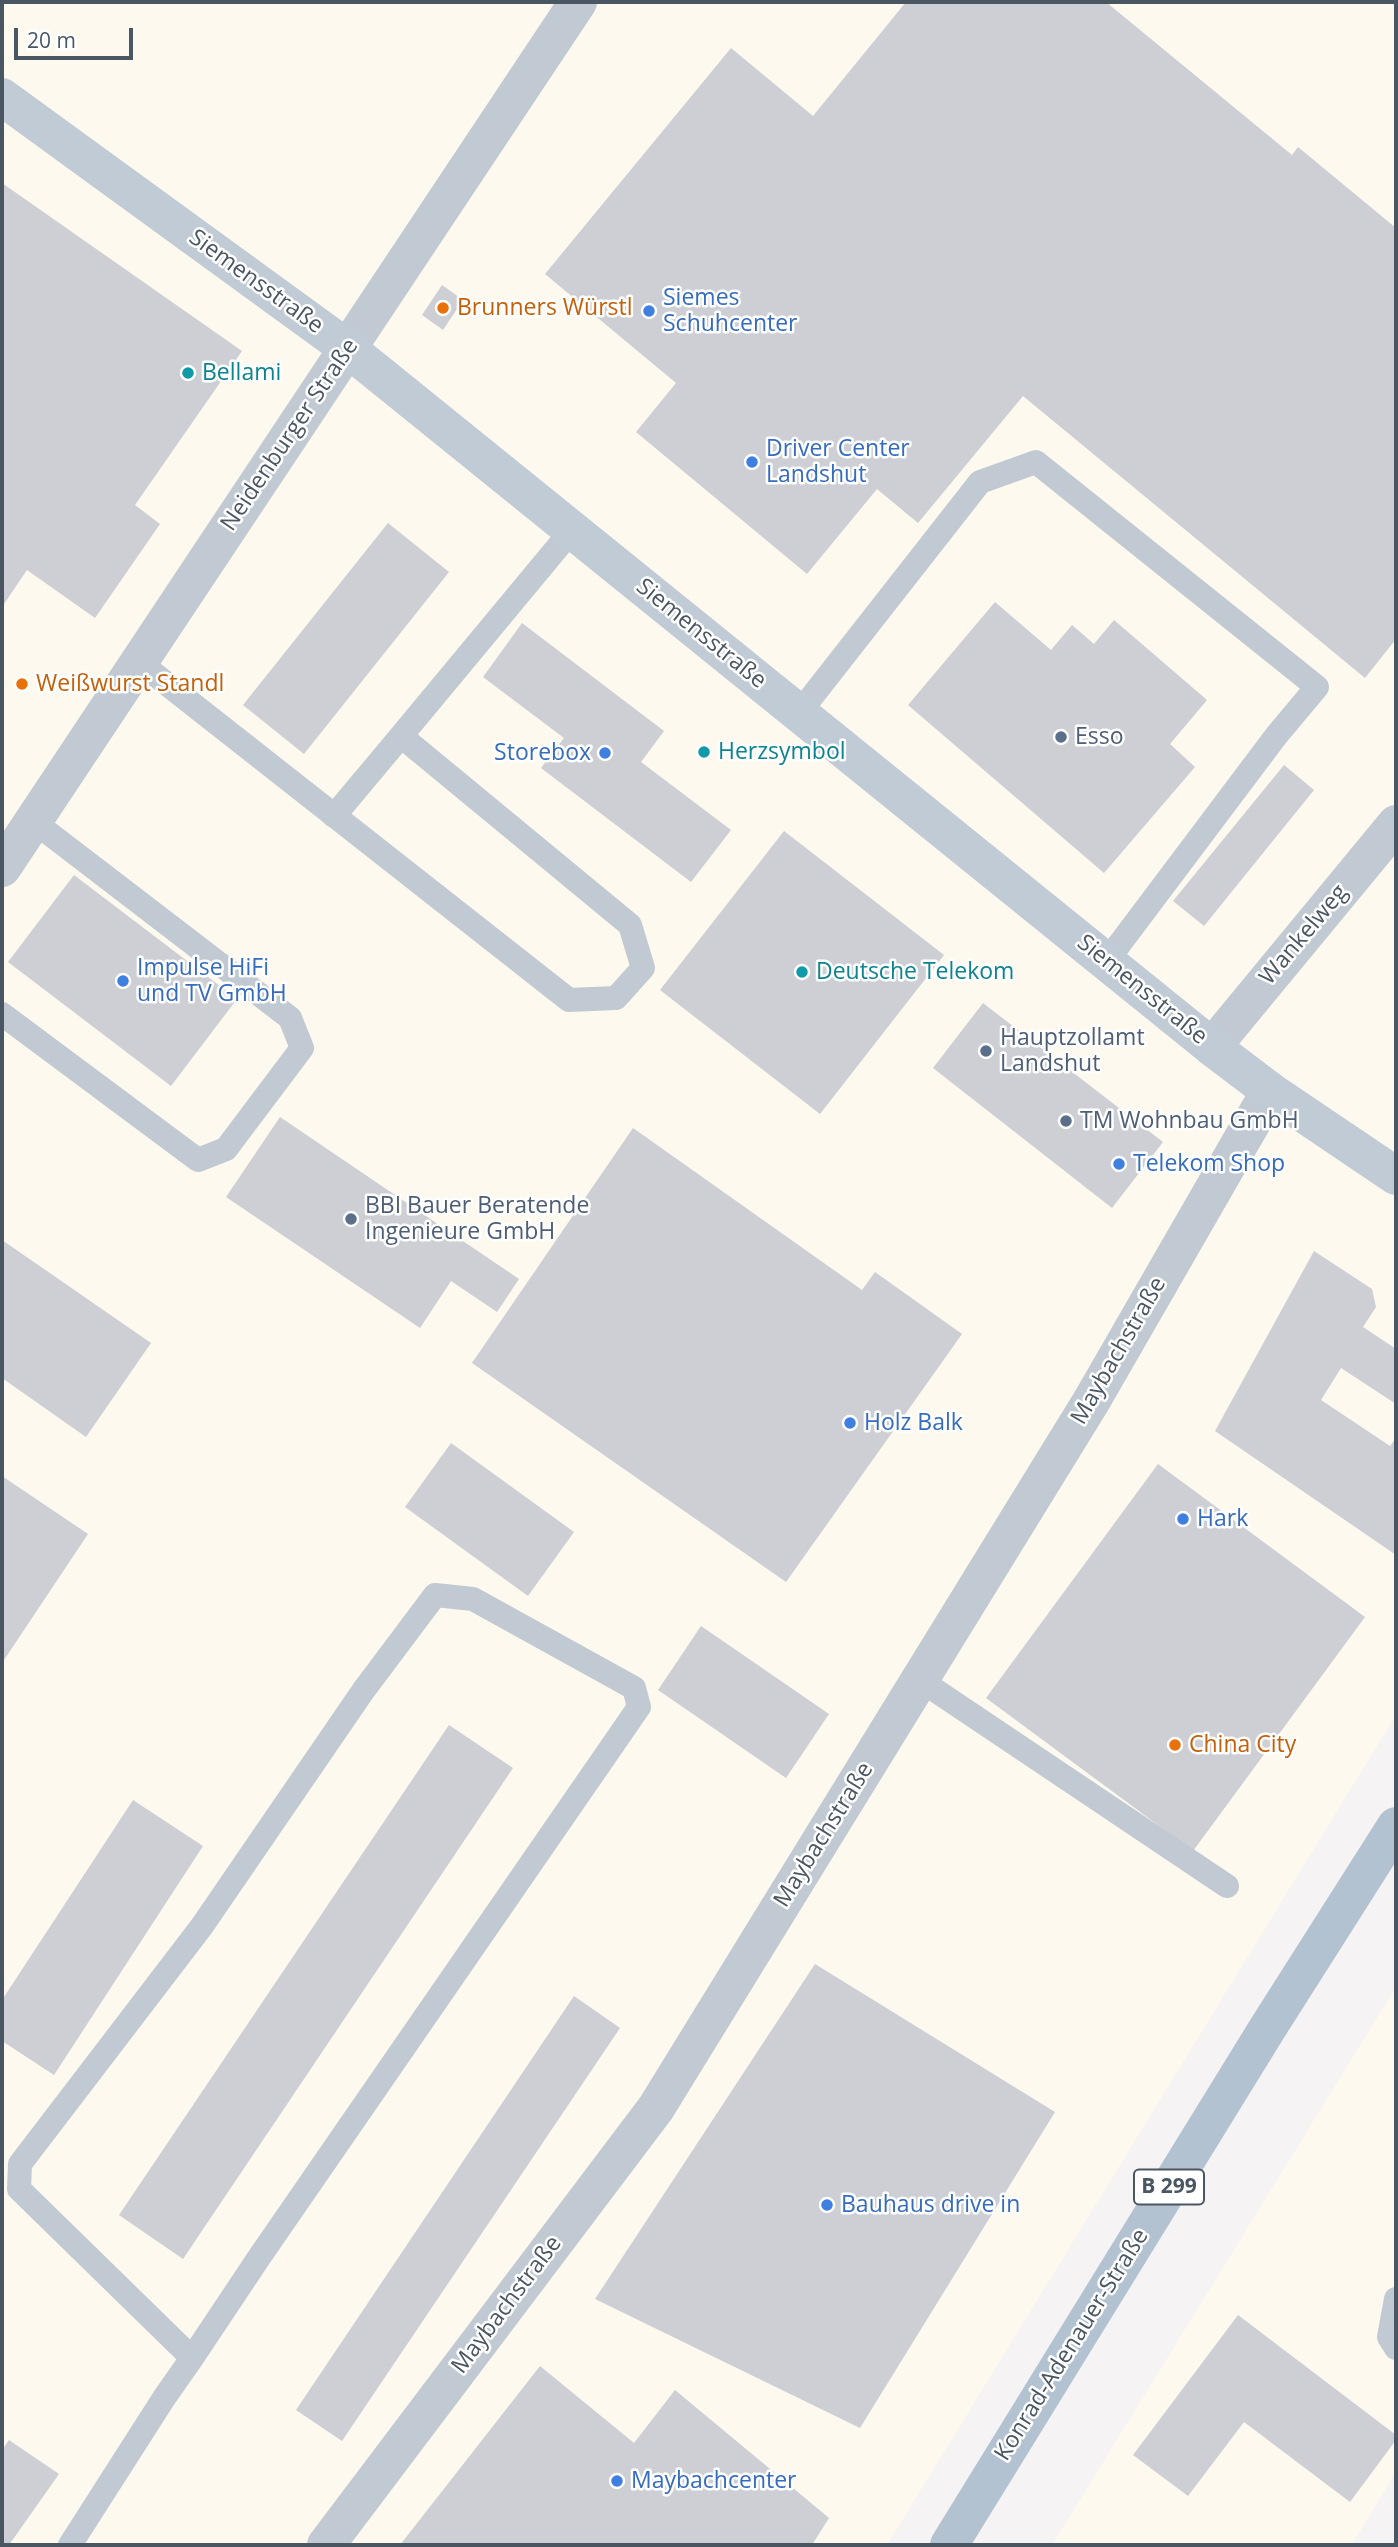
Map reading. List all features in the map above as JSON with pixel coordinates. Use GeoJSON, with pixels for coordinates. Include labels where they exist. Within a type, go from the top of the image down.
{"type":"FeatureCollection","features":[{"type":"Feature","properties":{"kind":"main road","name":"Siemensstraße"},"geometry":{"type":"LineString","coordinates":[[2,97],[347,348],[1212,1047],[1270,1091],[1396,1176]]}},
{"type":"Feature","properties":{"kind":"main road","name":"Konrad-Adenauer-Straße"},"geometry":{"type":"LineString","coordinates":[[949,2545],[1253,2052],[1396,1826]]}},
{"type":"Feature","properties":{"kind":"street","name":"Neidenburger Straße"},"geometry":{"type":"LineString","coordinates":[[2,868],[578,2]]}},
{"type":"Feature","properties":{"kind":"street","name":"Wankelweg"},"geometry":{"type":"LineString","coordinates":[[1212,1047],[1396,824]]}},
{"type":"Feature","properties":{"kind":"street","name":"Maybachstraße"},"geometry":{"type":"LineString","coordinates":[[326,2545],[656,2108],[1092,1399],[1270,1091]]}},
{"type":"Feature","properties":{"kind":"lane"},"geometry":{"type":"LineString","coordinates":[[799,713],[981,482],[1036,462],[1317,688],[1276,736],[1106,962]]}},
{"type":"Feature","properties":{"kind":"lane"},"geometry":{"type":"LineString","coordinates":[[334,816],[572,530]]}},
{"type":"Feature","properties":{"kind":"lane"},"geometry":{"type":"LineString","coordinates":[[138,662],[569,1000],[616,998],[643,968],[630,925],[401,736]]}},
{"type":"Feature","properties":{"kind":"lane"},"geometry":{"type":"LineString","coordinates":[[2,1014],[198,1160],[226,1149],[302,1048],[290,1018],[33,821]]}},
{"type":"Feature","properties":{"kind":"lane"},"geometry":{"type":"LineString","coordinates":[[70,2545],[260,2256],[639,1707],[634,1688],[473,1600],[435,1595],[363,1691],[202,1926],[20,2164],[19,2189],[192,2358]]}},
{"type":"Feature","properties":{"kind":"lane"},"geometry":{"type":"LineString","coordinates":[[920,1680],[1227,1886]]}},
{"type":"Feature","properties":{"kind":"lane"},"geometry":{"type":"LineString","coordinates":[[1396,2298],[1389,2337],[1396,2348]]}},
{"type":"Feature","properties":{"kind":"shaded area"},"geometry":{"type":"Polygon","coordinates":[[[2,2],[1396,2],[1396,1715],[887,2545],[2,2545],[2,2]]]}},
{"type":"Feature","properties":{"kind":"shaded area"},"geometry":{"type":"Polygon","coordinates":[[[1396,1987],[1396,2472],[1352,2545],[1052,2545],[1396,1987]]]}},
{"type":"Feature","properties":{"kind":"building"},"geometry":{"type":"Polygon","coordinates":[[[906,2],[1106,2],[1292,155],[1298,147],[1396,228],[1396,639],[1365,678],[1023,396],[918,523],[877,489],[807,574],[636,432],[676,383],[545,274],[731,48],[813,116],[906,2]]]}},
{"type":"Feature","properties":{"kind":"building"},"geometry":{"type":"Polygon","coordinates":[[[2,183],[242,351],[135,505],[160,524],[95,618],[27,570],[2,607],[2,183]]]}},
{"type":"Feature","properties":{"kind":"building","name":"Brunners Würstl"},"geometry":{"type":"Polygon","coordinates":[[[442,285],[463,300],[443,330],[422,315],[442,285]]]}},
{"type":"Feature","properties":{"kind":"building"},"geometry":{"type":"Polygon","coordinates":[[[388,523],[449,572],[304,754],[243,705],[388,523]]]}},
{"type":"Feature","properties":{"kind":"building","name":"Esso"},"geometry":{"type":"Polygon","coordinates":[[[995,602],[1051,650],[1072,625],[1094,644],[1114,620],[1207,700],[1170,744],[1195,767],[1104,873],[908,705],[995,602]]]}},
{"type":"Feature","properties":{"kind":"building"},"geometry":{"type":"Polygon","coordinates":[[[522,623],[664,731],[641,762],[731,830],[691,882],[541,768],[564,738],[483,677],[522,623]]]}},
{"type":"Feature","properties":{"kind":"building"},"geometry":{"type":"Polygon","coordinates":[[[1284,765],[1314,790],[1204,926],[1173,901],[1284,765]]]}},
{"type":"Feature","properties":{"kind":"building","name":"Deutsche Telekom"},"geometry":{"type":"Polygon","coordinates":[[[784,831],[944,955],[820,1114],[660,990],[784,831]]]}},
{"type":"Feature","properties":{"kind":"building"},"geometry":{"type":"Polygon","coordinates":[[[74,875],[237,999],[171,1086],[8,962],[74,875]]]}},
{"type":"Feature","properties":{"kind":"building"},"geometry":{"type":"Polygon","coordinates":[[[983,1003],[1163,1142],[1112,1208],[933,1068],[983,1003]]]}},
{"type":"Feature","properties":{"kind":"building"},"geometry":{"type":"Polygon","coordinates":[[[280,1117],[519,1279],[497,1312],[451,1281],[420,1328],[226,1197],[280,1117]]]}},
{"type":"Feature","properties":{"kind":"building"},"geometry":{"type":"Polygon","coordinates":[[[633,1128],[862,1290],[875,1272],[962,1334],[786,1582],[472,1363],[633,1128]]]}},
{"type":"Feature","properties":{"kind":"building"},"geometry":{"type":"Polygon","coordinates":[[[2,1240],[151,1343],[86,1437],[2,1378],[2,1240]]]}},
{"type":"Feature","properties":{"kind":"building"},"geometry":{"type":"Polygon","coordinates":[[[1314,1251],[1372,1289],[1376,1307],[1363,1327],[1396,1349],[1396,1404],[1341,1368],[1321,1400],[1390,1446],[1396,1438],[1396,1555],[1215,1431],[1314,1251]]]}},
{"type":"Feature","properties":{"kind":"building"},"geometry":{"type":"Polygon","coordinates":[[[451,1443],[574,1532],[528,1596],[405,1507],[451,1443]]]}},
{"type":"Feature","properties":{"kind":"building"},"geometry":{"type":"Polygon","coordinates":[[[1158,1464],[1365,1617],[1193,1851],[986,1698],[1158,1464]]]}},
{"type":"Feature","properties":{"kind":"building"},"geometry":{"type":"Polygon","coordinates":[[[2,1476],[88,1534],[2,1663],[2,1476]]]}},
{"type":"Feature","properties":{"kind":"building"},"geometry":{"type":"Polygon","coordinates":[[[701,1626],[829,1714],[786,1778],[658,1690],[701,1626]]]}},
{"type":"Feature","properties":{"kind":"building"},"geometry":{"type":"Polygon","coordinates":[[[449,1725],[513,1768],[183,2259],[119,2215],[449,1725]]]}},
{"type":"Feature","properties":{"kind":"building"},"geometry":{"type":"Polygon","coordinates":[[[133,1800],[203,1846],[54,2075],[2,2041],[2,2000],[133,1800]]]}},
{"type":"Feature","properties":{"kind":"building","name":"Bauhaus drive in"},"geometry":{"type":"Polygon","coordinates":[[[815,1964],[1055,2112],[860,2428],[595,2299],[815,1964]]]}},
{"type":"Feature","properties":{"kind":"building"},"geometry":{"type":"Polygon","coordinates":[[[574,1996],[620,2028],[342,2441],[296,2410],[574,1996]]]}},
{"type":"Feature","properties":{"kind":"building"},"geometry":{"type":"Polygon","coordinates":[[[1238,2315],[1396,2435],[1396,2440],[1350,2502],[1244,2422],[1188,2496],[1133,2455],[1238,2315]]]}},
{"type":"Feature","properties":{"kind":"building","name":"Maybachcenter"},"geometry":{"type":"Polygon","coordinates":[[[540,2366],[634,2443],[675,2390],[829,2518],[812,2545],[400,2545],[540,2366]]]}},
{"type":"Feature","properties":{"kind":"building"},"geometry":{"type":"Polygon","coordinates":[[[9,2440],[59,2474],[9,2545],[2,2545],[2,2450],[9,2440]]]}},
{"type":"Feature","properties":{"kind":"place","name":"Brunners Würstl"},"geometry":{"type":"Point","coordinates":[443,308]}},
{"type":"Feature","properties":{"kind":"place","name":"Siemes Schuhcenter"},"geometry":{"type":"Point","coordinates":[649,311]}},
{"type":"Feature","properties":{"kind":"place","name":"Bellami"},"geometry":{"type":"Point","coordinates":[188,373]}},
{"type":"Feature","properties":{"kind":"place","name":"Driver Center Landshut"},"geometry":{"type":"Point","coordinates":[752,462]}},
{"type":"Feature","properties":{"kind":"place","name":"Weißwurst Standl"},"geometry":{"type":"Point","coordinates":[22,684]}},
{"type":"Feature","properties":{"kind":"place","name":"Esso"},"geometry":{"type":"Point","coordinates":[1061,737]}},
{"type":"Feature","properties":{"kind":"place","name":"Herzsymbol"},"geometry":{"type":"Point","coordinates":[704,752]}},
{"type":"Feature","properties":{"kind":"place","name":"Storebox"},"geometry":{"type":"Point","coordinates":[605,753]}},
{"type":"Feature","properties":{"kind":"place","name":"Deutsche Telekom"},"geometry":{"type":"Point","coordinates":[802,972]}},
{"type":"Feature","properties":{"kind":"place","name":"Impulse HiFi und TV GmbH"},"geometry":{"type":"Point","coordinates":[123,981]}},
{"type":"Feature","properties":{"kind":"place","name":"Hauptzollamt Landshut"},"geometry":{"type":"Point","coordinates":[986,1051]}},
{"type":"Feature","properties":{"kind":"place","name":"TM Wohnbau GmbH"},"geometry":{"type":"Point","coordinates":[1066,1121]}},
{"type":"Feature","properties":{"kind":"place","name":"Telekom Shop"},"geometry":{"type":"Point","coordinates":[1119,1164]}},
{"type":"Feature","properties":{"kind":"place","name":"BBI Bauer Beratende Ingenieure GmbH"},"geometry":{"type":"Point","coordinates":[351,1219]}},
{"type":"Feature","properties":{"kind":"place","name":"Holz Balk"},"geometry":{"type":"Point","coordinates":[850,1423]}},
{"type":"Feature","properties":{"kind":"place","name":"Hark"},"geometry":{"type":"Point","coordinates":[1183,1519]}},
{"type":"Feature","properties":{"kind":"place","name":"China City"},"geometry":{"type":"Point","coordinates":[1175,1745]}},
{"type":"Feature","properties":{"kind":"place","name":"Bauhaus drive in"},"geometry":{"type":"Point","coordinates":[827,2205]}},
{"type":"Feature","properties":{"kind":"place","name":"Maybachcenter"},"geometry":{"type":"Point","coordinates":[617,2481]}}]}
